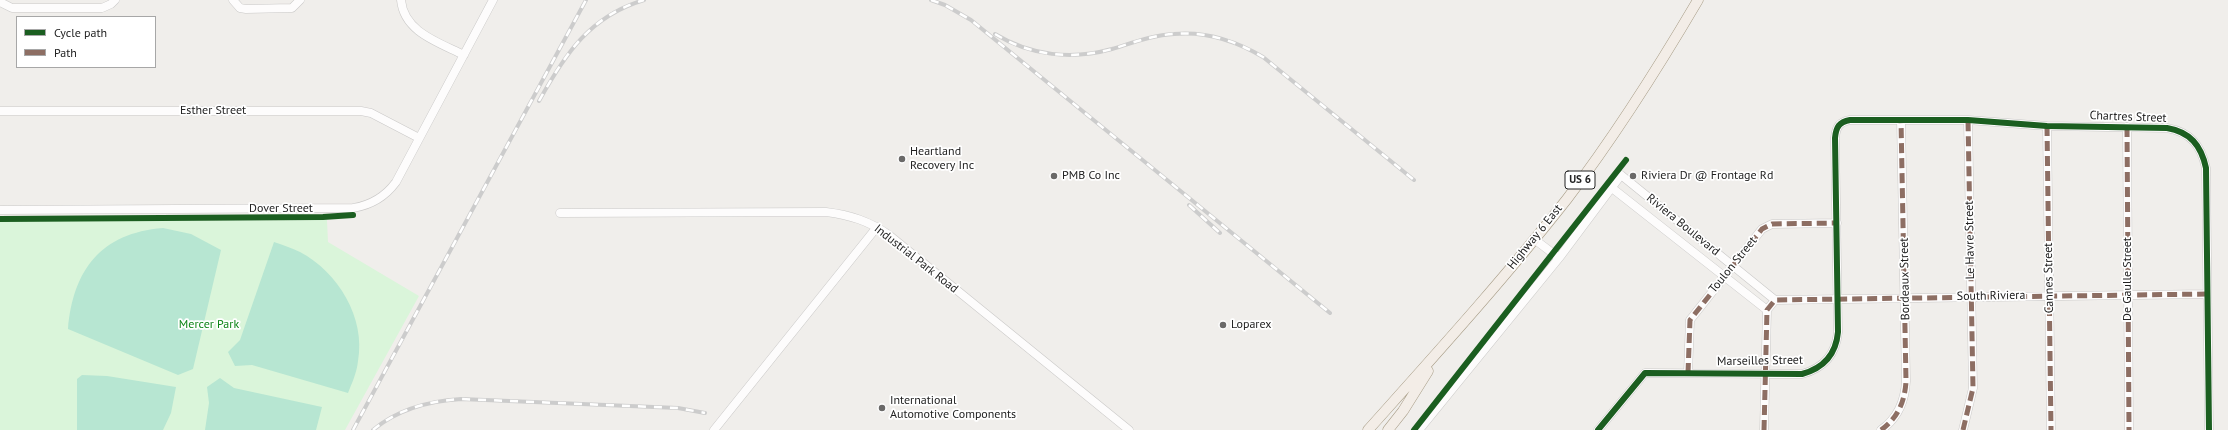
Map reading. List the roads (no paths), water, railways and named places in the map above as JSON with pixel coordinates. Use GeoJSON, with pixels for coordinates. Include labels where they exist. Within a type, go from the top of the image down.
{"type":"FeatureCollection","features":[{"type":"Feature","properties":{"kind":"main road","name":"Highway 6 East"},"geometry":{"type":"LineString","coordinates":[[1368,430],[1443,348],[1534,239],[1604,146],[1674,40],[1698,0]]}},
{"type":"Feature","properties":{"kind":"main road","name":"Highway 6 East"},"geometry":{"type":"LineString","coordinates":[[1388,430],[1403,411],[1443,348]]}},
{"type":"Feature","properties":{"kind":"street"},"geometry":{"type":"LineString","coordinates":[[0,2],[12,8],[102,8],[111,4],[115,0]]}},
{"type":"Feature","properties":{"kind":"street"},"geometry":{"type":"LineString","coordinates":[[233,0],[240,8],[246,9],[292,8],[300,0]]}},
{"type":"Feature","properties":{"kind":"street"},"geometry":{"type":"LineString","coordinates":[[401,0],[405,17],[414,28],[464,55]]}},
{"type":"Feature","properties":{"kind":"street","name":"Dover Street"},"geometry":{"type":"LineString","coordinates":[[0,210],[353,208],[372,203],[390,189],[493,0]]}},
{"type":"Feature","properties":{"kind":"street","name":"Esther Street"},"geometry":{"type":"LineString","coordinates":[[0,111],[360,111],[376,115],[419,138]]}},
{"type":"Feature","properties":{"kind":"street","name":"Chartres Street"},"geometry":{"type":"LineString","coordinates":[[1839,125],[1843,121],[1850,120],[1968,120],[2047,126],[2127,127],[2176,130],[2192,138],[2199,146],[2206,168],[2209,430]]}},
{"type":"Feature","properties":{"kind":"street","name":"Bordeaux Street"},"geometry":{"type":"LineString","coordinates":[[1881,430],[1896,414],[1904,396],[1906,381],[1906,297],[1901,120]]}},
{"type":"Feature","properties":{"kind":"street","name":"Le Havre Street"},"geometry":{"type":"LineString","coordinates":[[1963,430],[1971,402],[1972,388],[1968,120]]}},
{"type":"Feature","properties":{"kind":"street","name":"Marseilles Street"},"geometry":{"type":"LineString","coordinates":[[1598,430],[1645,373],[1688,372],[1802,374],[1812,371],[1824,363],[1832,352],[1838,339],[1835,138],[1839,125]]}},
{"type":"Feature","properties":{"kind":"street","name":"Cannes Street"},"geometry":{"type":"LineString","coordinates":[[2047,126],[2051,430]]}},
{"type":"Feature","properties":{"kind":"street","name":"De Gaulle Street"},"geometry":{"type":"LineString","coordinates":[[2127,127],[2129,430]]}},
{"type":"Feature","properties":{"kind":"street","name":"Riviera Boulevard"},"geometry":{"type":"LineString","coordinates":[[1419,430],[1559,258],[1621,175],[1776,300]]}},
{"type":"Feature","properties":{"kind":"street","name":"Riviera Boulevard"},"geometry":{"type":"LineString","coordinates":[[1612,188],[1767,310]]}},
{"type":"Feature","properties":{"kind":"street","name":"Industrial Park Road"},"geometry":{"type":"LineString","coordinates":[[560,213],[826,212],[856,218],[877,227],[1129,430]]}},
{"type":"Feature","properties":{"kind":"street","name":"Toulon Street"},"geometry":{"type":"LineString","coordinates":[[1688,372],[1690,320],[1733,265],[1767,226],[1772,224],[1837,223]]}},
{"type":"Feature","properties":{"kind":"street"},"geometry":{"type":"LineString","coordinates":[[714,430],[877,227]]}},
{"type":"Feature","properties":{"kind":"street"},"geometry":{"type":"LineString","coordinates":[[1534,239],[1559,258]]}},
{"type":"Feature","properties":{"kind":"street","name":"South Riviera"},"geometry":{"type":"LineString","coordinates":[[1776,300],[1971,296],[2207,294]]}},
{"type":"Feature","properties":{"kind":"street"},"geometry":{"type":"LineString","coordinates":[[1764,430],[1767,310],[1776,300]]}},
{"type":"Feature","properties":{"kind":"railway"},"geometry":{"type":"LineString","coordinates":[[353,430],[586,0]]}},
{"type":"Feature","properties":{"kind":"railway"},"geometry":{"type":"LineString","coordinates":[[539,101],[569,53],[581,39],[608,16],[625,7],[644,0]]}},
{"type":"Feature","properties":{"kind":"railway"},"geometry":{"type":"LineString","coordinates":[[931,0],[945,5],[971,20],[1330,313]]}},
{"type":"Feature","properties":{"kind":"railway"},"geometry":{"type":"LineString","coordinates":[[995,34],[1023,47],[1052,54],[1067,55],[1097,52],[1150,38],[1174,34],[1198,34],[1220,38],[1242,46],[1263,57],[1414,180]]}},
{"type":"Feature","properties":{"kind":"railway"},"geometry":{"type":"LineString","coordinates":[[1189,205],[1220,233]]}},
{"type":"Feature","properties":{"kind":"railway"},"geometry":{"type":"LineString","coordinates":[[373,430],[403,411],[414,407],[461,399],[678,408],[705,413]]}},
{"type":"Feature","properties":{"kind":"place","name":"Heartland Recovery Inc"},"geometry":{"type":"Point","coordinates":[902,159]}},
{"type":"Feature","properties":{"kind":"place","name":"PMB Co Inc"},"geometry":{"type":"Point","coordinates":[1054,176]}},
{"type":"Feature","properties":{"kind":"place","name":"Riviera Dr @ Frontage Rd"},"geometry":{"type":"Point","coordinates":[1633,176]}},
{"type":"Feature","properties":{"kind":"place","name":"Loparex"},"geometry":{"type":"Point","coordinates":[1223,325]}},
{"type":"Feature","properties":{"kind":"place","name":"International Automotive Components"},"geometry":{"type":"Point","coordinates":[882,408]}},
{"type":"Feature","properties":{"kind":"park label","name":"Mercer Park"},"geometry":{"type":"Point","coordinates":[209,325]}}]}
